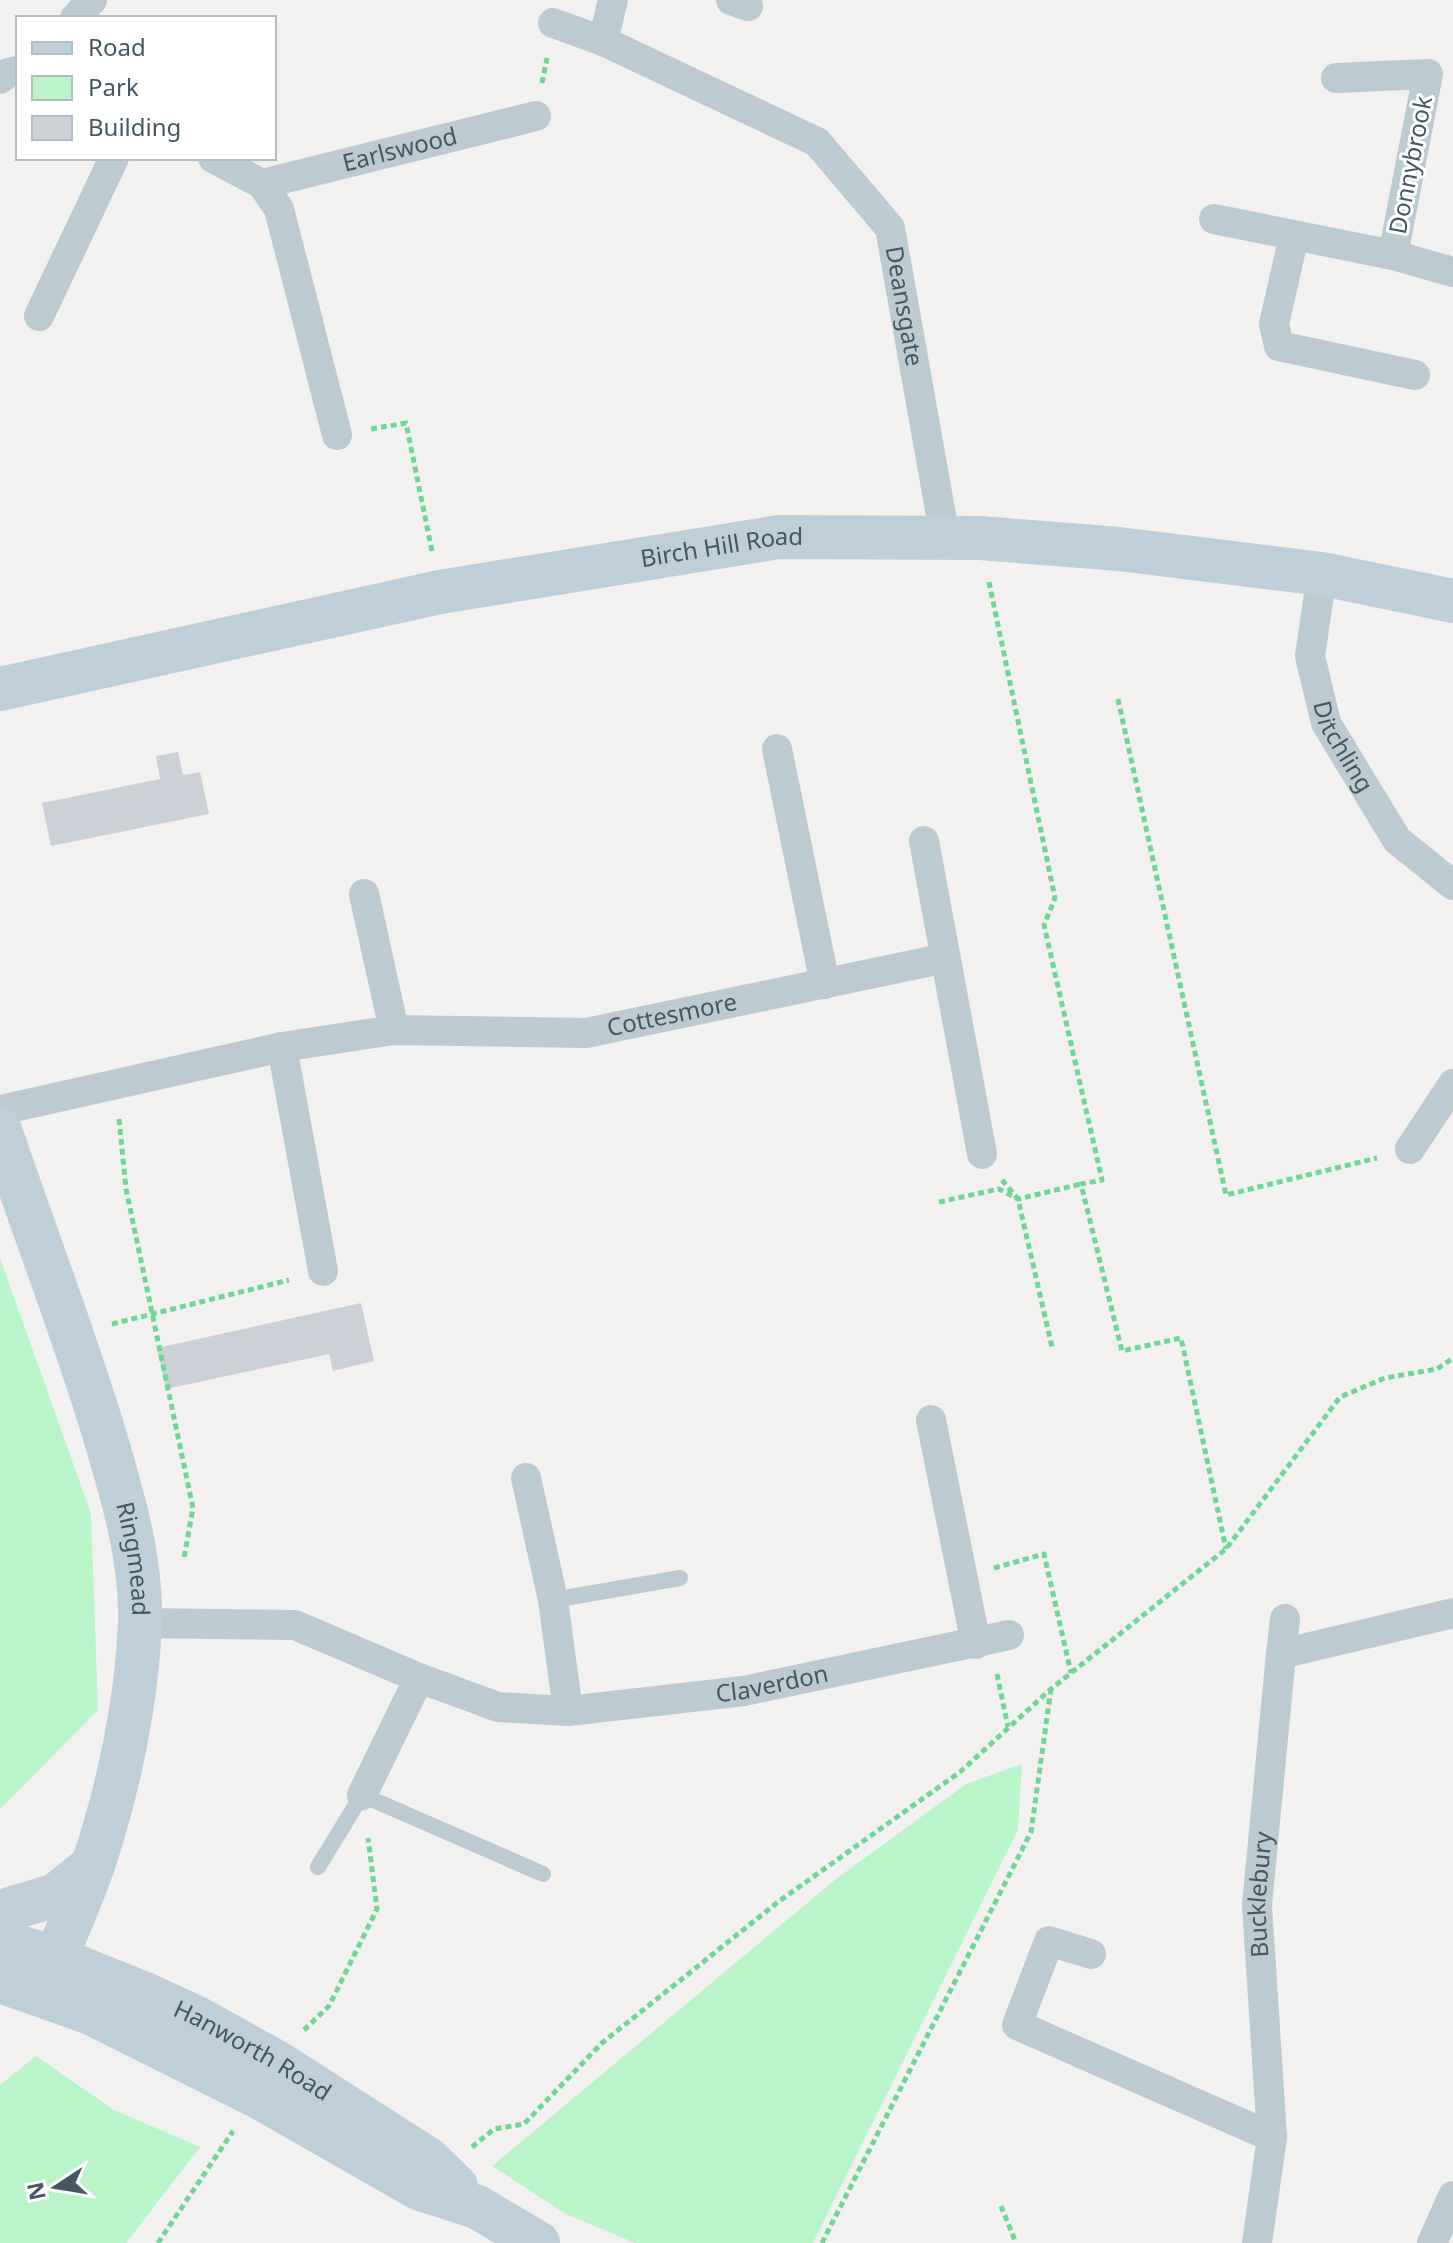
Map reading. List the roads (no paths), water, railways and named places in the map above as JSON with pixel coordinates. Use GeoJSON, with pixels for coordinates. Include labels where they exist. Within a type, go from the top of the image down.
{"type":"FeatureCollection","features":[{"type":"Feature","properties":{"kind":"street"},"geometry":{"type":"LineString","coordinates":[[77,16],[92,0]]}},
{"type":"Feature","properties":{"kind":"street"},"geometry":{"type":"LineString","coordinates":[[603,41],[613,0]]}},
{"type":"Feature","properties":{"kind":"street","name":"Deansgate"},"geometry":{"type":"LineString","coordinates":[[553,23],[603,41],[817,142],[890,228],[962,538]]}},
{"type":"Feature","properties":{"kind":"street","name":"Donnybrook"},"geometry":{"type":"LineString","coordinates":[[1336,78],[1441,72],[1393,255]]}},
{"type":"Feature","properties":{"kind":"street","name":"Earlswood"},"geometry":{"type":"LineString","coordinates":[[262,184],[536,116]]}},
{"type":"Feature","properties":{"kind":"street"},"geometry":{"type":"LineString","coordinates":[[39,316],[113,160]]}},
{"type":"Feature","properties":{"kind":"street"},"geometry":{"type":"LineString","coordinates":[[217,160],[262,184],[279,209],[337,435]]}},
{"type":"Feature","properties":{"kind":"street","name":"Donnybrook"},"geometry":{"type":"LineString","coordinates":[[1214,219],[1393,255],[1453,272]]}},
{"type":"Feature","properties":{"kind":"street"},"geometry":{"type":"LineString","coordinates":[[1294,236],[1274,324],[1279,346],[1415,375]]}},
{"type":"Feature","properties":{"kind":"street","name":"Birch Hill Road"},"geometry":{"type":"LineString","coordinates":[[0,689],[440,592],[779,537],[962,538],[1119,549],[1322,574],[1453,601]]}},
{"type":"Feature","properties":{"kind":"street","name":"Ditchling"},"geometry":{"type":"LineString","coordinates":[[1322,574],[1310,656],[1326,723],[1397,840],[1453,885]]}},
{"type":"Feature","properties":{"kind":"street"},"geometry":{"type":"LineString","coordinates":[[777,749],[825,984]]}},
{"type":"Feature","properties":{"kind":"street"},"geometry":{"type":"LineString","coordinates":[[924,841],[982,1154]]}},
{"type":"Feature","properties":{"kind":"street"},"geometry":{"type":"LineString","coordinates":[[364,894],[394,1030]]}},
{"type":"Feature","properties":{"kind":"street","name":"Cottesmore"},"geometry":{"type":"LineString","coordinates":[[0,1110],[282,1047],[394,1030],[586,1033],[946,958]]}},
{"type":"Feature","properties":{"kind":"street"},"geometry":{"type":"LineString","coordinates":[[282,1047],[323,1271]]}},
{"type":"Feature","properties":{"kind":"street"},"geometry":{"type":"LineString","coordinates":[[1410,1149],[1453,1084]]}},
{"type":"Feature","properties":{"kind":"street","name":"Ringmead"},"geometry":{"type":"LineString","coordinates":[[0,1130],[83,1364],[118,1480],[139,1584],[140,1623],[122,1757],[93,1865],[48,1977]]}},
{"type":"Feature","properties":{"kind":"street","name":"Claverdon"},"geometry":{"type":"LineString","coordinates":[[140,1623],[295,1625],[419,1678],[498,1707],[568,1711],[744,1691],[992,1639],[962,1576],[931,1420]]}},
{"type":"Feature","properties":{"kind":"street"},"geometry":{"type":"LineString","coordinates":[[526,1478],[553,1600],[568,1711]]}},
{"type":"Feature","properties":{"kind":"street"},"geometry":{"type":"LineString","coordinates":[[1281,1654],[1453,1613]]}},
{"type":"Feature","properties":{"kind":"street","name":"Bucklebury"},"geometry":{"type":"LineString","coordinates":[[1257,2243],[1272,2137],[1257,1905],[1285,1619]]}},
{"type":"Feature","properties":{"kind":"street"},"geometry":{"type":"LineString","coordinates":[[362,1795],[419,1678]]}},
{"type":"Feature","properties":{"kind":"street"},"geometry":{"type":"LineString","coordinates":[[0,1912],[56,1895],[93,1865]]}},
{"type":"Feature","properties":{"kind":"street","name":"Hanworth Road"},"geometry":{"type":"LineString","coordinates":[[0,1941],[91,2013],[257,2096],[418,2188],[477,2207],[538,2243]]}},
{"type":"Feature","properties":{"kind":"street"},"geometry":{"type":"LineString","coordinates":[[1091,1954],[1049,1941],[1017,2025],[1272,2137]]}},
{"type":"Feature","properties":{"kind":"street","name":"Hanworth Road"},"geometry":{"type":"LineString","coordinates":[[0,1981],[48,1977]]}},
{"type":"Feature","properties":{"kind":"street"},"geometry":{"type":"LineString","coordinates":[[1432,2243],[1453,2196]]}},
{"type":"Feature","properties":{"kind":"lane"},"geometry":{"type":"LineString","coordinates":[[553,1600],[680,1578]]}},
{"type":"Feature","properties":{"kind":"lane"},"geometry":{"type":"LineString","coordinates":[[318,1867],[362,1795],[543,1874]]}}]}
